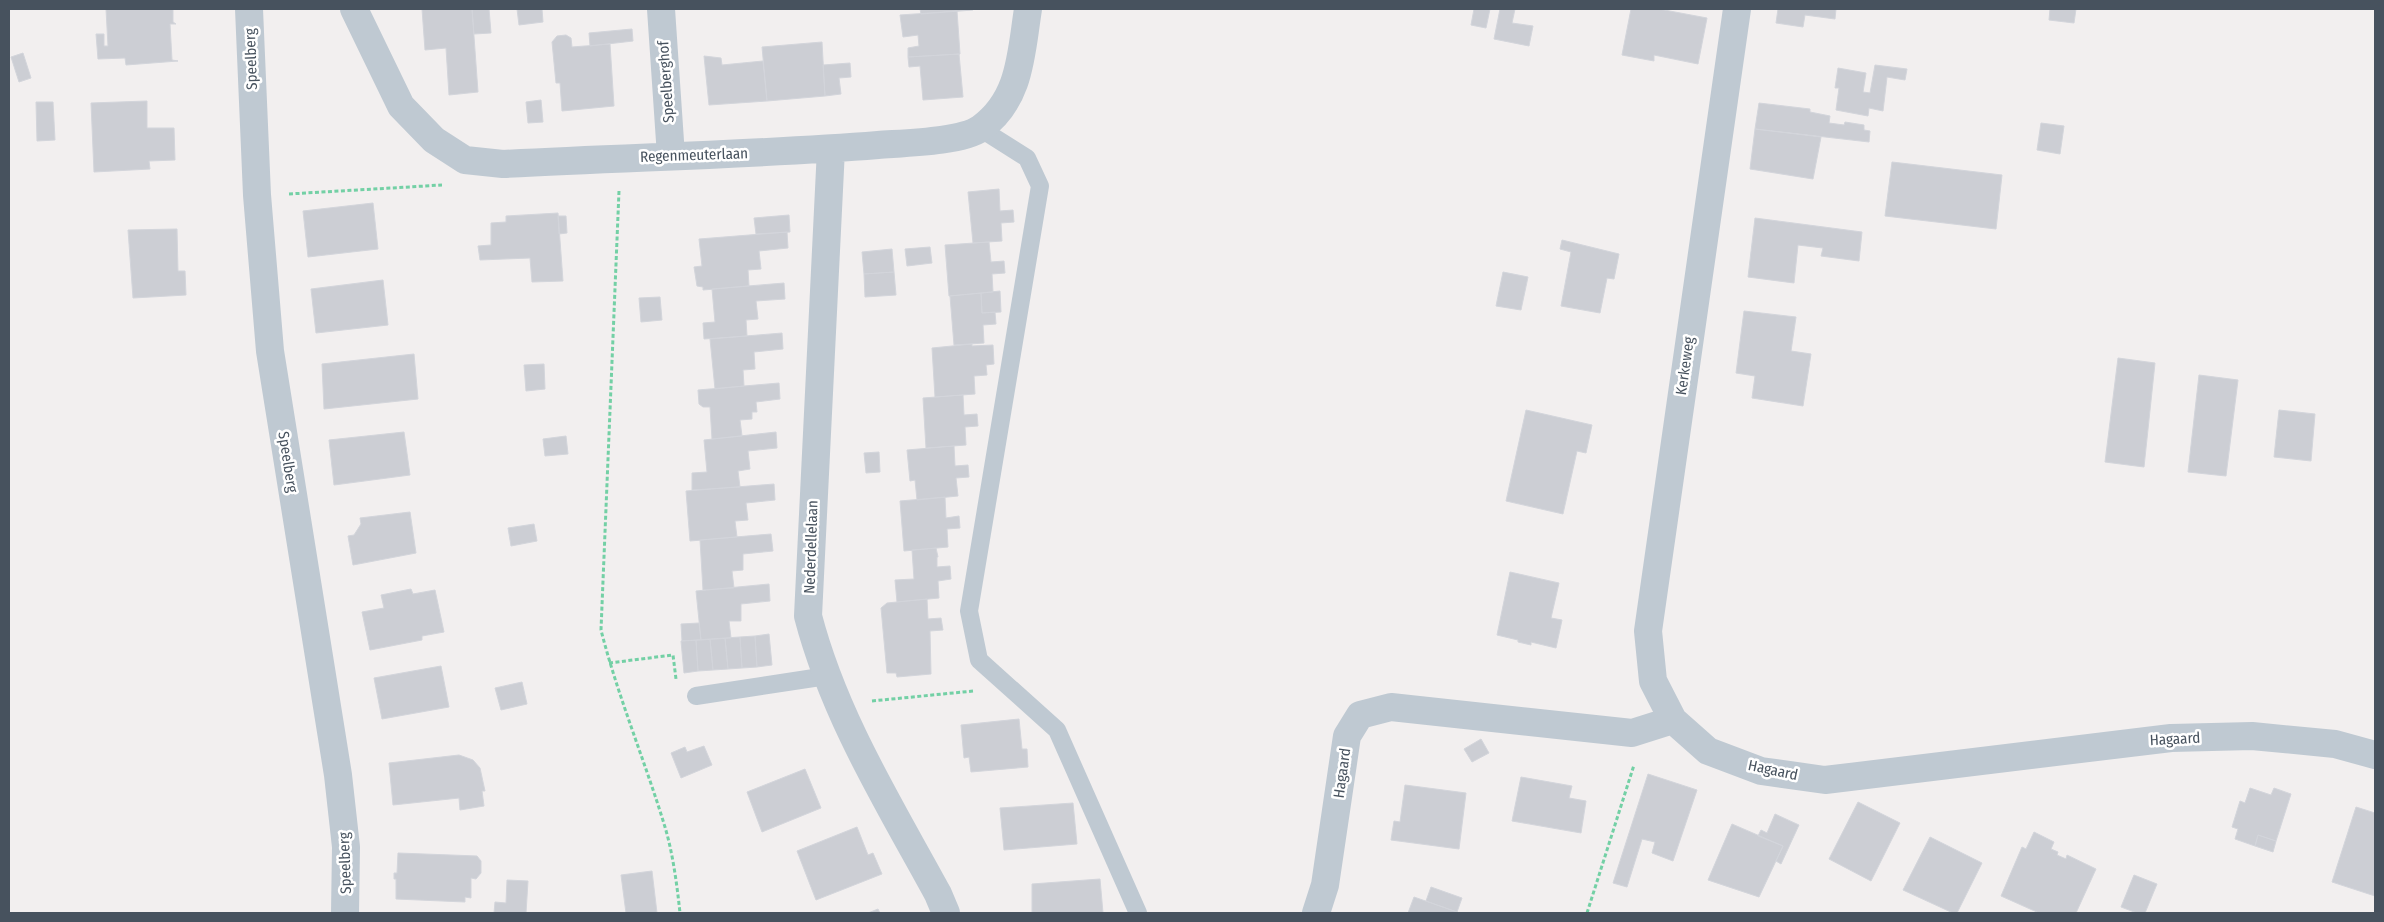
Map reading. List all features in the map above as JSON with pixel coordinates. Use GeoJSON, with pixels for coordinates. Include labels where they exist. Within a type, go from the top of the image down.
{"type":"FeatureCollection","features":[{"type":"Feature","properties":{"kind":"street","name":"Speelberg"},"geometry":{"type":"LineString","coordinates":[[249,9],[257,195],[270,351],[339,784],[346,847],[346,913]]}},
{"type":"Feature","properties":{"kind":"street","name":"Regenmeuterlaan"},"geometry":{"type":"LineString","coordinates":[[354,9],[401,106],[434,140],[465,160],[503,164],[831,149],[943,140],[981,129]]}},
{"type":"Feature","properties":{"kind":"street","name":"Speelberghof"},"geometry":{"type":"LineString","coordinates":[[661,9],[671,156]]}},
{"type":"Feature","properties":{"kind":"street"},"geometry":{"type":"LineString","coordinates":[[981,129],[1008,100],[1018,75],[1028,9]]}},
{"type":"Feature","properties":{"kind":"street","name":"Kerkeweg"},"geometry":{"type":"LineString","coordinates":[[1672,720],[1653,681],[1648,631],[1737,9]]}},
{"type":"Feature","properties":{"kind":"street","name":"Nederdellelaan"},"geometry":{"type":"LineString","coordinates":[[831,149],[808,616],[818,655],[846,724],[938,894],[946,913]]}},
{"type":"Feature","properties":{"kind":"street","name":"Hagaard"},"geometry":{"type":"LineString","coordinates":[[1316,913],[1325,885],[1347,736],[1360,715],[1391,708],[1632,733],[1672,720],[1708,751],[1761,771],[1825,780],[2171,738],[2252,736],[2335,744],[2375,755]]}},
{"type":"Feature","properties":{"kind":"lane"},"geometry":{"type":"LineString","coordinates":[[981,129],[1027,158],[1040,186],[969,611],[978,660],[1057,730],[1138,913]]}},
{"type":"Feature","properties":{"kind":"lane"},"geometry":{"type":"LineString","coordinates":[[696,696],[827,676]]}},
{"type":"Feature","properties":{"kind":"path"},"geometry":{"type":"LineString","coordinates":[[621,158],[601,630],[609,662],[665,828],[680,913]]}},
{"type":"Feature","properties":{"kind":"path"},"geometry":{"type":"LineString","coordinates":[[257,195],[445,184]]}},
{"type":"Feature","properties":{"kind":"path"},"geometry":{"type":"LineString","coordinates":[[609,662],[673,655],[677,690],[696,696]]}},
{"type":"Feature","properties":{"kind":"path"},"geometry":{"type":"LineString","coordinates":[[839,705],[1008,687]]}},
{"type":"Feature","properties":{"kind":"path"},"geometry":{"type":"LineString","coordinates":[[1587,913],[1645,728]]}},
{"type":"Feature","properties":{"kind":"building"},"geometry":{"type":"Polygon","coordinates":[[[106,9],[173,9],[173,22],[176,24],[170,24],[172,60],[178,61],[126,65],[125,58],[98,59],[96,34],[104,34],[104,46],[108,46],[106,9]]]}},
{"type":"Feature","properties":{"kind":"building"},"geometry":{"type":"Polygon","coordinates":[[[422,9],[472,9],[478,92],[449,95],[446,48],[425,50],[422,9]]]}},
{"type":"Feature","properties":{"kind":"building"},"geometry":{"type":"Polygon","coordinates":[[[472,9],[489,9],[491,33],[474,34],[472,9]]]}},
{"type":"Feature","properties":{"kind":"building"},"geometry":{"type":"Polygon","coordinates":[[[517,9],[542,9],[543,22],[519,25],[517,9]]]}},
{"type":"Feature","properties":{"kind":"building"},"geometry":{"type":"Polygon","coordinates":[[[920,9],[973,9],[973,10],[921,14],[920,9]]]}},
{"type":"Feature","properties":{"kind":"building"},"geometry":{"type":"Polygon","coordinates":[[[1474,9],[1490,9],[1486,28],[1471,25],[1474,9]]]}},
{"type":"Feature","properties":{"kind":"building"},"geometry":{"type":"Polygon","coordinates":[[[1500,9],[1515,9],[1512,23],[1533,26],[1529,46],[1494,39],[1500,9]]]}},
{"type":"Feature","properties":{"kind":"building"},"geometry":{"type":"Polygon","coordinates":[[[1631,9],[1659,9],[1707,18],[1698,64],[1654,55],[1654,61],[1622,55],[1631,9]]]}},
{"type":"Feature","properties":{"kind":"building"},"geometry":{"type":"Polygon","coordinates":[[[1778,9],[1836,9],[1835,19],[1805,15],[1803,27],[1776,23],[1778,9]]]}},
{"type":"Feature","properties":{"kind":"building"},"geometry":{"type":"Polygon","coordinates":[[[2050,9],[2076,9],[2074,23],[2049,20],[2050,9]]]}},
{"type":"Feature","properties":{"kind":"building"},"geometry":{"type":"Polygon","coordinates":[[[957,11],[960,54],[908,57],[908,48],[919,46],[918,35],[903,37],[900,15],[957,11]]]}},
{"type":"Feature","properties":{"kind":"building"},"geometry":{"type":"Polygon","coordinates":[[[632,29],[633,41],[590,46],[589,33],[632,29]]]}},
{"type":"Feature","properties":{"kind":"building"},"geometry":{"type":"Polygon","coordinates":[[[566,35],[571,38],[572,47],[610,44],[614,106],[562,111],[560,83],[556,83],[552,42],[557,36],[566,35]]]}},
{"type":"Feature","properties":{"kind":"building"},"geometry":{"type":"Polygon","coordinates":[[[822,42],[825,96],[767,101],[762,47],[822,42]]]}},
{"type":"Feature","properties":{"kind":"building"},"geometry":{"type":"Polygon","coordinates":[[[23,53],[31,78],[19,82],[11,57],[23,53]]]}},
{"type":"Feature","properties":{"kind":"building"},"geometry":{"type":"Polygon","coordinates":[[[959,54],[963,97],[923,100],[920,66],[909,67],[908,57],[959,54]]]}},
{"type":"Feature","properties":{"kind":"building"},"geometry":{"type":"Polygon","coordinates":[[[704,56],[721,58],[722,65],[763,61],[767,101],[709,105],[704,56]]]}},
{"type":"Feature","properties":{"kind":"building"},"geometry":{"type":"Polygon","coordinates":[[[850,63],[851,77],[839,78],[841,94],[825,96],[823,65],[850,63]]]}},
{"type":"Feature","properties":{"kind":"building"},"geometry":{"type":"Polygon","coordinates":[[[1875,65],[1907,69],[1905,80],[1887,77],[1883,111],[1869,108],[1868,116],[1836,110],[1839,88],[1835,88],[1838,68],[1866,73],[1863,92],[1870,93],[1875,65]]]}},
{"type":"Feature","properties":{"kind":"building"},"geometry":{"type":"Polygon","coordinates":[[[541,100],[543,122],[528,123],[526,102],[541,100]]]}},
{"type":"Feature","properties":{"kind":"building"},"geometry":{"type":"Polygon","coordinates":[[[147,101],[147,128],[174,128],[175,160],[149,161],[150,169],[94,172],[91,103],[147,101]]]}},
{"type":"Feature","properties":{"kind":"building"},"geometry":{"type":"Polygon","coordinates":[[[36,102],[53,102],[55,140],[37,141],[36,102]]]}},
{"type":"Feature","properties":{"kind":"building"},"geometry":{"type":"Polygon","coordinates":[[[1759,103],[1810,109],[1810,112],[1830,116],[1829,123],[1844,125],[1845,122],[1864,125],[1864,130],[1870,131],[1869,142],[1755,129],[1759,103]]]}},
{"type":"Feature","properties":{"kind":"building"},"geometry":{"type":"Polygon","coordinates":[[[2041,123],[2064,126],[2060,154],[2037,150],[2041,123]]]}},
{"type":"Feature","properties":{"kind":"building"},"geometry":{"type":"Polygon","coordinates":[[[1755,129],[1821,137],[1813,179],[1750,169],[1755,129]]]}},
{"type":"Feature","properties":{"kind":"building"},"geometry":{"type":"Polygon","coordinates":[[[1892,162],[2002,175],[1996,229],[1885,216],[1892,162]]]}},
{"type":"Feature","properties":{"kind":"building"},"geometry":{"type":"Polygon","coordinates":[[[999,189],[1000,211],[1013,210],[1014,222],[1001,223],[1002,241],[973,243],[968,192],[999,189]]]}},
{"type":"Feature","properties":{"kind":"building"},"geometry":{"type":"Polygon","coordinates":[[[373,203],[378,249],[308,257],[303,211],[373,203]]]}},
{"type":"Feature","properties":{"kind":"building"},"geometry":{"type":"Polygon","coordinates":[[[558,213],[563,281],[532,282],[530,258],[480,260],[478,246],[491,245],[491,223],[506,222],[506,216],[558,213]]]}},
{"type":"Feature","properties":{"kind":"building"},"geometry":{"type":"Polygon","coordinates":[[[789,215],[790,232],[756,234],[754,218],[789,215]]]}},
{"type":"Feature","properties":{"kind":"building"},"geometry":{"type":"Polygon","coordinates":[[[558,216],[566,216],[567,233],[559,234],[558,216]]]}},
{"type":"Feature","properties":{"kind":"building"},"geometry":{"type":"Polygon","coordinates":[[[1755,218],[1862,232],[1859,261],[1821,256],[1823,248],[1798,245],[1794,283],[1748,277],[1755,218]]]}},
{"type":"Feature","properties":{"kind":"building"},"geometry":{"type":"Polygon","coordinates":[[[177,229],[178,271],[185,271],[186,295],[133,298],[128,230],[177,229]]]}},
{"type":"Feature","properties":{"kind":"building"},"geometry":{"type":"Polygon","coordinates":[[[787,232],[788,248],[759,251],[761,269],[748,270],[749,286],[703,290],[703,287],[697,286],[694,267],[702,266],[699,239],[787,232]]]}},
{"type":"Feature","properties":{"kind":"building"},"geometry":{"type":"Polygon","coordinates":[[[1562,240],[1619,254],[1614,279],[1607,278],[1600,313],[1561,306],[1571,252],[1560,249],[1562,240]]]}},
{"type":"Feature","properties":{"kind":"building"},"geometry":{"type":"Polygon","coordinates":[[[989,242],[991,262],[1004,261],[1005,273],[992,274],[993,292],[949,296],[945,245],[989,242]]]}},
{"type":"Feature","properties":{"kind":"building"},"geometry":{"type":"Polygon","coordinates":[[[930,247],[932,263],[907,266],[905,249],[930,247]]]}},
{"type":"Feature","properties":{"kind":"building"},"geometry":{"type":"Polygon","coordinates":[[[892,249],[894,272],[864,274],[862,252],[892,249]]]}},
{"type":"Feature","properties":{"kind":"building"},"geometry":{"type":"Polygon","coordinates":[[[894,272],[896,295],[865,297],[864,274],[894,272]]]}},
{"type":"Feature","properties":{"kind":"building"},"geometry":{"type":"Polygon","coordinates":[[[1503,272],[1528,277],[1521,310],[1496,306],[1503,272]]]}},
{"type":"Feature","properties":{"kind":"building"},"geometry":{"type":"Polygon","coordinates":[[[383,280],[388,325],[316,333],[311,289],[383,280]]]}},
{"type":"Feature","properties":{"kind":"building"},"geometry":{"type":"Polygon","coordinates":[[[784,283],[785,299],[756,301],[758,319],[746,320],[747,336],[704,339],[703,323],[715,322],[712,289],[784,283]]]}},
{"type":"Feature","properties":{"kind":"building"},"geometry":{"type":"Polygon","coordinates":[[[1000,291],[1001,312],[982,313],[981,293],[1000,291]]]}},
{"type":"Feature","properties":{"kind":"building"},"geometry":{"type":"Polygon","coordinates":[[[981,293],[982,313],[995,312],[996,324],[983,325],[984,343],[954,345],[950,296],[981,293]]]}},
{"type":"Feature","properties":{"kind":"building"},"geometry":{"type":"Polygon","coordinates":[[[660,297],[662,320],[641,322],[639,298],[660,297]]]}},
{"type":"Feature","properties":{"kind":"building"},"geometry":{"type":"Polygon","coordinates":[[[1744,311],[1796,317],[1791,351],[1811,354],[1803,406],[1752,398],[1755,376],[1736,373],[1744,311]]]}},
{"type":"Feature","properties":{"kind":"building"},"geometry":{"type":"Polygon","coordinates":[[[782,333],[783,349],[754,352],[755,369],[743,370],[744,386],[715,389],[710,339],[782,333]]]}},
{"type":"Feature","properties":{"kind":"building"},"geometry":{"type":"Polygon","coordinates":[[[972,344],[972,346],[993,345],[994,364],[986,365],[987,375],[974,376],[975,394],[935,397],[932,348],[972,344]]]}},
{"type":"Feature","properties":{"kind":"building"},"geometry":{"type":"Polygon","coordinates":[[[414,354],[418,399],[324,409],[322,364],[414,354]]]}},
{"type":"Feature","properties":{"kind":"building"},"geometry":{"type":"Polygon","coordinates":[[[2118,358],[2155,363],[2144,467],[2105,462],[2118,358]]]}},
{"type":"Feature","properties":{"kind":"building"},"geometry":{"type":"Polygon","coordinates":[[[544,364],[545,389],[526,391],[524,365],[544,364]]]}},
{"type":"Feature","properties":{"kind":"building"},"geometry":{"type":"Polygon","coordinates":[[[2199,375],[2238,380],[2226,476],[2188,472],[2199,375]]]}},
{"type":"Feature","properties":{"kind":"building"},"geometry":{"type":"Polygon","coordinates":[[[779,383],[780,399],[756,402],[757,412],[752,412],[752,419],[740,420],[742,436],[712,439],[710,407],[703,407],[699,404],[698,390],[779,383]]]}},
{"type":"Feature","properties":{"kind":"building"},"geometry":{"type":"Polygon","coordinates":[[[963,395],[964,415],[977,414],[978,426],[965,427],[966,445],[926,448],[923,398],[963,395]]]}},
{"type":"Feature","properties":{"kind":"building"},"geometry":{"type":"Polygon","coordinates":[[[1526,410],[1592,425],[1586,453],[1577,451],[1563,514],[1506,501],[1526,410]]]}},
{"type":"Feature","properties":{"kind":"building"},"geometry":{"type":"Polygon","coordinates":[[[2279,410],[2315,414],[2311,461],[2274,457],[2279,410]]]}},
{"type":"Feature","properties":{"kind":"building"},"geometry":{"type":"Polygon","coordinates":[[[404,432],[410,475],[334,485],[329,440],[404,432]]]}},
{"type":"Feature","properties":{"kind":"building"},"geometry":{"type":"Polygon","coordinates":[[[776,432],[777,448],[748,451],[750,469],[738,471],[740,487],[692,490],[692,473],[707,472],[704,440],[776,432]]]}},
{"type":"Feature","properties":{"kind":"building"},"geometry":{"type":"Polygon","coordinates":[[[566,436],[568,454],[545,456],[543,439],[566,436]]]}},
{"type":"Feature","properties":{"kind":"building"},"geometry":{"type":"Polygon","coordinates":[[[954,446],[955,466],[968,465],[969,477],[956,478],[958,496],[917,500],[915,480],[910,481],[907,450],[954,446]]]}},
{"type":"Feature","properties":{"kind":"building"},"geometry":{"type":"Polygon","coordinates":[[[879,452],[880,472],[866,473],[864,453],[879,452]]]}},
{"type":"Feature","properties":{"kind":"building"},"geometry":{"type":"Polygon","coordinates":[[[774,484],[775,500],[746,503],[748,520],[735,521],[737,537],[690,541],[686,491],[774,484]]]}},
{"type":"Feature","properties":{"kind":"building"},"geometry":{"type":"Polygon","coordinates":[[[945,497],[946,518],[959,516],[960,528],[947,529],[948,547],[904,551],[900,501],[945,497]]]}},
{"type":"Feature","properties":{"kind":"building"},"geometry":{"type":"Polygon","coordinates":[[[410,512],[416,553],[353,565],[348,536],[354,535],[361,524],[360,518],[410,512]]]}},
{"type":"Feature","properties":{"kind":"building"},"geometry":{"type":"Polygon","coordinates":[[[534,524],[537,541],[511,546],[508,528],[534,524]]]}},
{"type":"Feature","properties":{"kind":"building"},"geometry":{"type":"Polygon","coordinates":[[[771,534],[773,551],[743,554],[743,570],[732,571],[734,588],[703,590],[700,540],[771,534]]]}},
{"type":"Feature","properties":{"kind":"building"},"geometry":{"type":"Polygon","coordinates":[[[936,548],[938,557],[937,567],[950,566],[951,579],[938,581],[939,598],[897,602],[895,580],[914,579],[912,550],[936,548]]]}},
{"type":"Feature","properties":{"kind":"building"},"geometry":{"type":"Polygon","coordinates":[[[1510,572],[1559,583],[1551,618],[1562,620],[1556,648],[1531,642],[1531,645],[1497,635],[1510,572]]]}},
{"type":"Feature","properties":{"kind":"building"},"geometry":{"type":"Polygon","coordinates":[[[769,584],[770,601],[741,604],[741,621],[729,621],[731,638],[701,640],[696,591],[769,584]]]}},
{"type":"Feature","properties":{"kind":"building"},"geometry":{"type":"Polygon","coordinates":[[[411,589],[413,594],[435,590],[444,632],[422,636],[422,640],[370,650],[362,612],[384,608],[381,595],[411,589]]]}},
{"type":"Feature","properties":{"kind":"building"},"geometry":{"type":"Polygon","coordinates":[[[927,599],[928,619],[941,618],[943,630],[930,631],[931,674],[897,677],[896,673],[887,673],[881,608],[887,603],[927,599]]]}},
{"type":"Feature","properties":{"kind":"building"},"geometry":{"type":"Polygon","coordinates":[[[699,623],[701,640],[682,641],[681,624],[699,623]]]}},
{"type":"Feature","properties":{"kind":"building"},"geometry":{"type":"Polygon","coordinates":[[[769,634],[772,665],[757,667],[755,636],[769,634]]]}},
{"type":"Feature","properties":{"kind":"building"},"geometry":{"type":"Polygon","coordinates":[[[755,636],[757,667],[742,668],[740,637],[755,636]]]}},
{"type":"Feature","properties":{"kind":"building"},"geometry":{"type":"Polygon","coordinates":[[[740,637],[742,668],[728,669],[725,638],[740,637]]]}},
{"type":"Feature","properties":{"kind":"building"},"geometry":{"type":"Polygon","coordinates":[[[725,638],[728,669],[713,670],[710,639],[725,638]]]}},
{"type":"Feature","properties":{"kind":"building"},"geometry":{"type":"Polygon","coordinates":[[[710,639],[713,670],[698,671],[696,640],[710,639]]]}},
{"type":"Feature","properties":{"kind":"building"},"geometry":{"type":"Polygon","coordinates":[[[696,640],[698,671],[684,673],[681,641],[696,640]]]}},
{"type":"Feature","properties":{"kind":"building"},"geometry":{"type":"Polygon","coordinates":[[[441,666],[449,707],[382,719],[374,678],[441,666]]]}},
{"type":"Feature","properties":{"kind":"building"},"geometry":{"type":"Polygon","coordinates":[[[522,682],[527,704],[501,710],[495,688],[522,682]]]}},
{"type":"Feature","properties":{"kind":"building"},"geometry":{"type":"Polygon","coordinates":[[[1019,719],[1022,749],[1027,749],[1028,767],[971,772],[969,757],[964,758],[961,725],[1019,719]]]}},
{"type":"Feature","properties":{"kind":"building"},"geometry":{"type":"Polygon","coordinates":[[[1481,739],[1489,753],[1472,762],[1464,749],[1481,739]]]}},
{"type":"Feature","properties":{"kind":"building"},"geometry":{"type":"Polygon","coordinates":[[[704,746],[712,765],[681,778],[671,753],[685,747],[687,752],[704,746]]]}},
{"type":"Feature","properties":{"kind":"building"},"geometry":{"type":"Polygon","coordinates":[[[459,755],[473,760],[480,768],[485,791],[482,791],[484,806],[460,810],[459,798],[393,805],[389,763],[459,755]]]}},
{"type":"Feature","properties":{"kind":"building"},"geometry":{"type":"Polygon","coordinates":[[[805,769],[821,808],[762,832],[747,792],[805,769]]]}},
{"type":"Feature","properties":{"kind":"building"},"geometry":{"type":"Polygon","coordinates":[[[1648,774],[1697,790],[1673,861],[1652,853],[1655,842],[1642,839],[1627,887],[1613,883],[1648,774]]]}},
{"type":"Feature","properties":{"kind":"building"},"geometry":{"type":"Polygon","coordinates":[[[1521,777],[1572,786],[1569,798],[1586,801],[1581,833],[1512,821],[1521,777]]]}},
{"type":"Feature","properties":{"kind":"building"},"geometry":{"type":"Polygon","coordinates":[[[1405,785],[1466,793],[1459,849],[1391,840],[1394,821],[1400,822],[1405,785]]]}},
{"type":"Feature","properties":{"kind":"building"},"geometry":{"type":"Polygon","coordinates":[[[2250,788],[2271,795],[2274,788],[2291,794],[2276,841],[2258,835],[2255,846],[2235,839],[2238,829],[2232,827],[2240,801],[2245,803],[2250,788]]]}},
{"type":"Feature","properties":{"kind":"building"},"geometry":{"type":"Polygon","coordinates":[[[1858,802],[1900,823],[1871,881],[1829,859],[1858,802]]]}},
{"type":"Feature","properties":{"kind":"building"},"geometry":{"type":"Polygon","coordinates":[[[1073,803],[1077,844],[1004,850],[1000,808],[1073,803]]]}},
{"type":"Feature","properties":{"kind":"building"},"geometry":{"type":"Polygon","coordinates":[[[2356,807],[2375,813],[2375,896],[2332,882],[2356,807]]]}},
{"type":"Feature","properties":{"kind":"building"},"geometry":{"type":"Polygon","coordinates":[[[1775,814],[1799,825],[1781,864],[1776,861],[1783,846],[1758,836],[1761,830],[1767,833],[1775,814]]]}},
{"type":"Feature","properties":{"kind":"building"},"geometry":{"type":"Polygon","coordinates":[[[1732,824],[1783,846],[1759,897],[1708,880],[1732,824]]]}},
{"type":"Feature","properties":{"kind":"building"},"geometry":{"type":"Polygon","coordinates":[[[857,827],[868,855],[873,853],[882,874],[816,900],[797,851],[857,827]]]}},
{"type":"Feature","properties":{"kind":"building"},"geometry":{"type":"Polygon","coordinates":[[[2034,832],[2054,842],[2051,849],[2058,852],[2057,855],[2066,859],[2067,855],[2096,869],[2076,913],[2039,913],[2001,896],[2022,847],[2026,849],[2034,832]]]}},
{"type":"Feature","properties":{"kind":"building"},"geometry":{"type":"Polygon","coordinates":[[[2258,835],[2276,841],[2273,852],[2255,846],[2258,835]]]}},
{"type":"Feature","properties":{"kind":"building"},"geometry":{"type":"Polygon","coordinates":[[[1930,837],[1982,863],[1957,913],[1953,913],[1903,890],[1930,837]]]}},
{"type":"Feature","properties":{"kind":"building"},"geometry":{"type":"Polygon","coordinates":[[[398,853],[477,856],[481,861],[481,873],[476,879],[471,878],[471,898],[465,897],[465,902],[396,899],[396,879],[394,879],[394,873],[397,873],[398,853]]]}},
{"type":"Feature","properties":{"kind":"building"},"geometry":{"type":"Polygon","coordinates":[[[652,871],[657,913],[626,913],[621,875],[652,871]]]}},
{"type":"Feature","properties":{"kind":"building"},"geometry":{"type":"Polygon","coordinates":[[[2134,875],[2157,884],[2145,913],[2137,913],[2121,907],[2134,875]]]}},
{"type":"Feature","properties":{"kind":"building"},"geometry":{"type":"Polygon","coordinates":[[[1100,879],[1103,913],[1032,913],[1032,884],[1100,879]]]}},
{"type":"Feature","properties":{"kind":"building"},"geometry":{"type":"Polygon","coordinates":[[[507,880],[528,881],[526,913],[494,913],[495,902],[506,903],[507,880]]]}},
{"type":"Feature","properties":{"kind":"building"},"geometry":{"type":"Polygon","coordinates":[[[1431,887],[1462,898],[1457,912],[1426,901],[1431,887]]]}},
{"type":"Feature","properties":{"kind":"building"},"geometry":{"type":"Polygon","coordinates":[[[1414,897],[1457,912],[1460,913],[1408,913],[1414,897]]]}},
{"type":"Feature","properties":{"kind":"building"},"geometry":{"type":"Polygon","coordinates":[[[878,909],[880,913],[868,913],[878,909]]]}}]}
